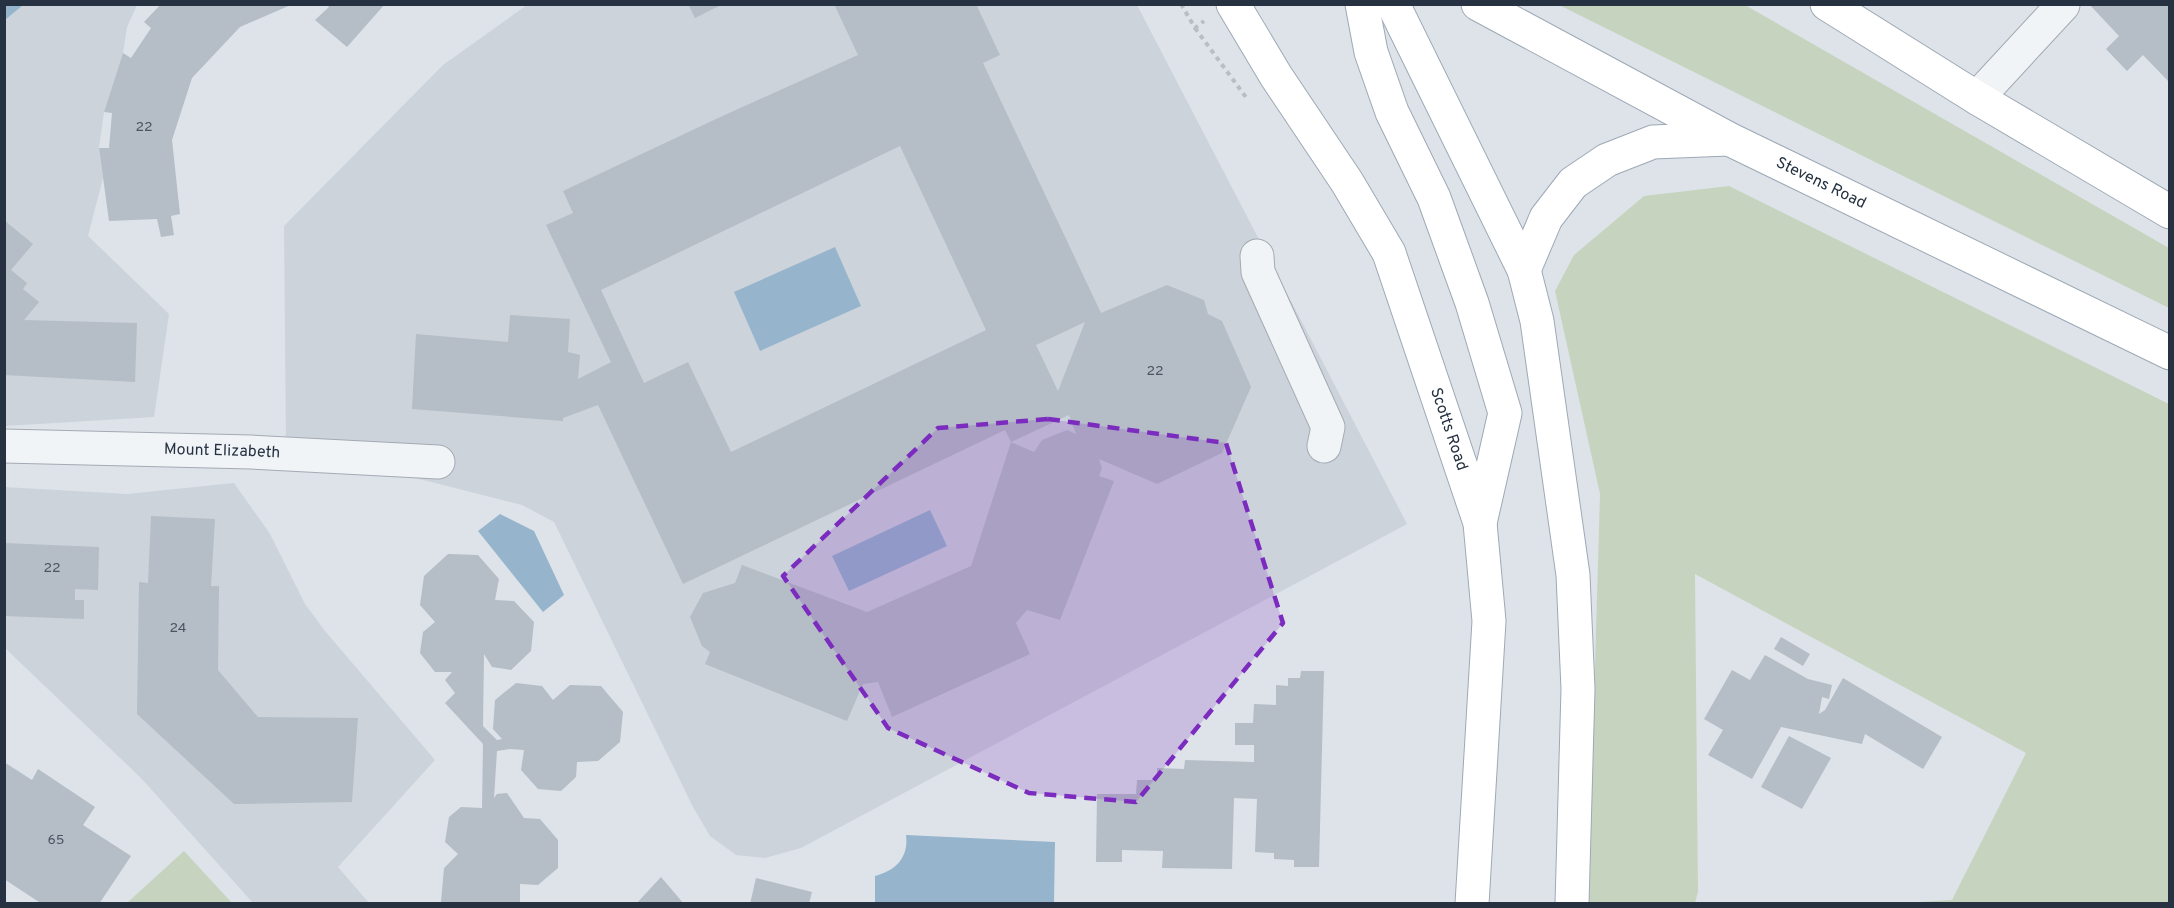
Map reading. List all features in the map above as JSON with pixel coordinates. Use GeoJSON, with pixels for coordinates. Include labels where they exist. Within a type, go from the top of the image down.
{"type":"FeatureCollection","features":[{"type":"Feature","properties":{"kind":"main road","name":"Scotts Road"},"geometry":{"type":"LineString","coordinates":[[1233,4],[1276,76],[1347,182],[1389,253],[1480,523],[1489,621],[1472,903]]}},
{"type":"Feature","properties":{"kind":"main road"},"geometry":{"type":"LineString","coordinates":[[1362,4],[1371,52],[1392,112],[1434,198],[1472,303],[1504,413],[1480,523]]}},
{"type":"Feature","properties":{"kind":"main road"},"geometry":{"type":"LineString","coordinates":[[1393,4],[1524,270],[1537,321],[1574,575],[1578,689],[1572,903]]}},
{"type":"Feature","properties":{"kind":"main road","name":"Stevens Road"},"geometry":{"type":"LineString","coordinates":[[1478,4],[1729,139],[2169,353]]}},
{"type":"Feature","properties":{"kind":"main road"},"geometry":{"type":"LineString","coordinates":[[1827,4],[1977,98],[2169,212]]}},
{"type":"Feature","properties":{"kind":"main road"},"geometry":{"type":"LineString","coordinates":[[1524,270],[1546,218],[1573,183],[1607,160],[1653,142],[1729,139]]}},
{"type":"Feature","properties":{"kind":"street"},"geometry":{"type":"LineString","coordinates":[[1977,98],[2064,5]]}},
{"type":"Feature","properties":{"kind":"street"},"geometry":{"type":"LineString","coordinates":[[1257,256],[1258,272],[1328,427],[1324,446]]}},
{"type":"Feature","properties":{"kind":"street","name":"Mount Elizabeth"},"geometry":{"type":"LineString","coordinates":[[4,446],[251,452],[438,462]]}},
{"type":"Feature","properties":{"kind":"path"},"geometry":{"type":"LineString","coordinates":[[1195,28],[1251,105]]}},
{"type":"Feature","properties":{"kind":"highlighted area"},"geometry":{"type":"Polygon","coordinates":[[[1048,419],[1226,443],[1283,623],[1136,802],[1029,793],[888,728],[783,576],[938,428],[1048,419]]]}},
{"type":"Feature","properties":{"kind":"shaded area"},"geometry":{"type":"Polygon","coordinates":[[[5,5],[137,5],[127,27],[123,53],[104,112],[99,148],[103,178],[88,236],[169,314],[154,417],[5,426],[5,5]]]}},
{"type":"Feature","properties":{"kind":"shaded area"},"geometry":{"type":"Polygon","coordinates":[[[527,5],[1137,5],[1407,524],[801,848],[765,858],[736,855],[710,836],[693,807],[554,522],[522,505],[286,445],[284,226],[443,65],[527,5]]]}},
{"type":"Feature","properties":{"kind":"shaded area"},"geometry":{"type":"Polygon","coordinates":[[[234,483],[270,534],[305,604],[325,631],[435,760],[338,867],[369,903],[253,903],[141,778],[5,648],[4,487],[127,494],[234,483]]]}},
{"type":"Feature","properties":{"kind":"green space"},"geometry":{"type":"Polygon","coordinates":[[[1559,5],[1745,5],[2169,248],[2169,308],[1559,5]]]}},
{"type":"Feature","properties":{"kind":"green space"},"geometry":{"type":"Polygon","coordinates":[[[1729,186],[2169,404],[2169,903],[1902,903],[1952,900],[2026,753],[1695,574],[1698,892],[1695,903],[1588,903],[1600,494],[1555,291],[1574,255],[1644,196],[1729,186]]]}},
{"type":"Feature","properties":{"kind":"green space"},"geometry":{"type":"Polygon","coordinates":[[[184,851],[232,903],[127,903],[184,851]]]}},
{"type":"Feature","properties":{"kind":"water"},"geometry":{"type":"Polygon","coordinates":[[[5,4],[23,4],[23,5],[5,20],[5,4]]]}},
{"type":"Feature","properties":{"kind":"water"},"geometry":{"type":"Polygon","coordinates":[[[835,247],[861,306],[760,351],[734,292],[835,247]]]}},
{"type":"Feature","properties":{"kind":"water"},"geometry":{"type":"Polygon","coordinates":[[[930,510],[947,546],[849,591],[832,556],[930,510]]]}},
{"type":"Feature","properties":{"kind":"water"},"geometry":{"type":"Polygon","coordinates":[[[500,514],[534,531],[564,595],[543,612],[478,531],[500,514]]]}},
{"type":"Feature","properties":{"kind":"water"},"geometry":{"type":"Polygon","coordinates":[[[906,835],[1055,842],[1054,903],[875,903],[875,876],[889,871],[900,862],[905,850],[906,835]]]}},
{"type":"Feature","properties":{"kind":"building"},"geometry":{"type":"Polygon","coordinates":[[[161,4],[293,4],[240,27],[192,78],[172,140],[180,214],[171,216],[174,235],[161,237],[157,219],[109,221],[99,148],[109,148],[112,113],[104,112],[123,53],[131,58],[151,28],[144,22],[161,4]]]}},
{"type":"Feature","properties":{"kind":"building"},"geometry":{"type":"Polygon","coordinates":[[[326,4],[385,4],[347,47],[315,20],[329,7],[326,4]]]}},
{"type":"Feature","properties":{"kind":"building"},"geometry":{"type":"Polygon","coordinates":[[[688,4],[723,4],[695,18],[688,4]]]}},
{"type":"Feature","properties":{"kind":"building"},"geometry":{"type":"Polygon","coordinates":[[[834,4],[976,4],[1000,55],[983,63],[1101,313],[1167,285],[1204,300],[1208,314],[1222,321],[1251,387],[1222,453],[1157,484],[1099,459],[1102,468],[1099,476],[1114,481],[1060,620],[1027,610],[1016,623],[1030,654],[892,717],[878,682],[863,684],[847,721],[705,664],[710,652],[702,646],[690,617],[703,593],[735,583],[742,565],[867,612],[971,566],[1011,442],[1005,430],[683,584],[598,405],[563,418],[563,421],[412,409],[416,334],[508,342],[510,315],[570,319],[568,352],[580,355],[578,379],[611,362],[546,225],[573,213],[563,191],[858,55],[834,4]],[[900,146],[601,290],[644,383],[688,362],[731,452],[986,330],[900,146]],[[1085,322],[1036,345],[1058,391],[1085,322]],[[1069,415],[1011,442],[1034,452],[1042,440],[1067,430],[1076,434],[1069,415]]]}},
{"type":"Feature","properties":{"kind":"building"},"geometry":{"type":"Polygon","coordinates":[[[2089,4],[2170,4],[2170,83],[2143,55],[2127,71],[2106,49],[2119,36],[2089,4]]]}},
{"type":"Feature","properties":{"kind":"building"},"geometry":{"type":"Polygon","coordinates":[[[4,220],[33,244],[11,270],[27,283],[23,289],[39,302],[24,320],[137,323],[135,382],[4,375],[4,220]]]}},
{"type":"Feature","properties":{"kind":"building"},"geometry":{"type":"Polygon","coordinates":[[[151,516],[215,519],[211,586],[219,586],[218,670],[258,717],[358,718],[352,802],[234,804],[137,714],[139,582],[148,583],[151,516]]]}},
{"type":"Feature","properties":{"kind":"building"},"geometry":{"type":"Polygon","coordinates":[[[4,543],[99,547],[98,590],[75,589],[75,600],[84,600],[84,619],[4,616],[4,543]]]}},
{"type":"Feature","properties":{"kind":"building"},"geometry":{"type":"Polygon","coordinates":[[[448,554],[478,555],[499,579],[495,600],[514,601],[534,622],[531,651],[511,670],[492,667],[484,654],[483,726],[497,740],[502,739],[493,729],[495,700],[516,683],[542,686],[553,700],[570,685],[601,686],[623,712],[620,742],[598,761],[577,762],[576,777],[561,791],[538,789],[521,770],[524,750],[497,751],[494,798],[497,794],[507,793],[524,818],[540,819],[558,840],[558,868],[538,885],[520,884],[520,904],[441,902],[444,868],[458,854],[445,842],[449,817],[461,807],[482,808],[483,744],[445,703],[455,693],[445,680],[452,672],[435,672],[420,653],[423,632],[435,622],[420,605],[424,576],[448,554]]]}},
{"type":"Feature","properties":{"kind":"building"},"geometry":{"type":"Polygon","coordinates":[[[1781,637],[1810,654],[1803,666],[1774,649],[1781,637]]]}},
{"type":"Feature","properties":{"kind":"building"},"geometry":{"type":"Polygon","coordinates":[[[1765,655],[1808,679],[1832,685],[1829,699],[1822,697],[1819,714],[1825,710],[1843,678],[1942,737],[1923,769],[1865,734],[1862,744],[1781,727],[1752,779],[1708,755],[1723,730],[1704,719],[1732,670],[1750,680],[1765,655]]]}},
{"type":"Feature","properties":{"kind":"building"},"geometry":{"type":"Polygon","coordinates":[[[1301,671],[1324,671],[1319,867],[1294,867],[1294,860],[1274,859],[1274,853],[1255,852],[1257,799],[1234,798],[1232,869],[1162,868],[1163,851],[1122,850],[1122,862],[1096,862],[1097,794],[1136,794],[1137,780],[1157,780],[1157,768],[1184,769],[1185,760],[1254,762],[1254,745],[1235,745],[1235,723],[1253,723],[1254,704],[1276,705],[1276,685],[1288,686],[1288,678],[1300,678],[1301,671]]]}},
{"type":"Feature","properties":{"kind":"building"},"geometry":{"type":"Polygon","coordinates":[[[1789,736],[1831,758],[1802,809],[1761,787],[1789,736]]]}},
{"type":"Feature","properties":{"kind":"building"},"geometry":{"type":"Polygon","coordinates":[[[4,762],[32,780],[38,769],[95,807],[83,825],[131,856],[99,904],[42,904],[4,879],[4,762]]]}},
{"type":"Feature","properties":{"kind":"building"},"geometry":{"type":"Polygon","coordinates":[[[661,877],[684,904],[636,904],[661,877]]]}},
{"type":"Feature","properties":{"kind":"building"},"geometry":{"type":"Polygon","coordinates":[[[756,878],[812,892],[809,904],[750,904],[756,878]]]}}]}
